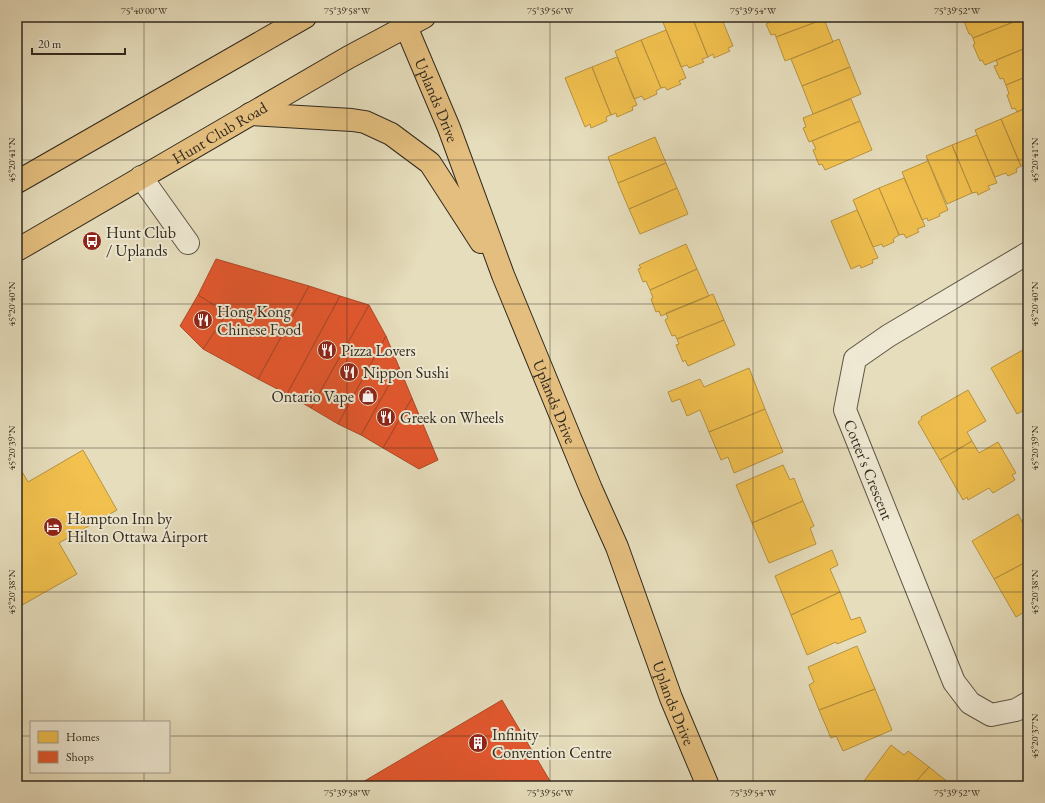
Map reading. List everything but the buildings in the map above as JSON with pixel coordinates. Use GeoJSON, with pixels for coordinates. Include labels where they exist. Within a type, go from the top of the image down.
{"type":"FeatureCollection","features":[{"type":"Feature","properties":{"kind":"main road"},"geometry":{"type":"LineString","coordinates":[[17,182],[305,17]]}},
{"type":"Feature","properties":{"kind":"main road","name":"Hunt Club Road"},"geometry":{"type":"LineString","coordinates":[[17,250],[411,20]]}},
{"type":"Feature","properties":{"kind":"main road","name":"Uplands Drive"},"geometry":{"type":"LineString","coordinates":[[411,20],[503,275],[590,489],[617,547],[671,698],[708,786]]}},
{"type":"Feature","properties":{"kind":"main road"},"geometry":{"type":"LineString","coordinates":[[250,114],[352,120],[365,122],[391,134],[430,163],[503,275]]}},
{"type":"Feature","properties":{"kind":"street"},"geometry":{"type":"LineString","coordinates":[[141,177],[188,243]]}},
{"type":"Feature","properties":{"kind":"street","name":"Cotter's Crescent"},"geometry":{"type":"LineString","coordinates":[[1028,253],[888,336],[855,359],[845,410],[954,682],[970,703],[991,715],[1016,710],[1028,703]]}},
{"type":"Feature","properties":{"kind":"place","name":"Hunt Club / Uplands"},"geometry":{"type":"Point","coordinates":[92,241]}},
{"type":"Feature","properties":{"kind":"place","name":"Hong Kong Chinese Food"},"geometry":{"type":"Point","coordinates":[203,320]}},
{"type":"Feature","properties":{"kind":"place","name":"Pizza Lovers"},"geometry":{"type":"Point","coordinates":[327,350]}},
{"type":"Feature","properties":{"kind":"place","name":"Nippon Sushi"},"geometry":{"type":"Point","coordinates":[349,372]}},
{"type":"Feature","properties":{"kind":"place","name":"Ontario Vape"},"geometry":{"type":"Point","coordinates":[368,396]}},
{"type":"Feature","properties":{"kind":"place","name":"Greek on Wheels"},"geometry":{"type":"Point","coordinates":[386,417]}},
{"type":"Feature","properties":{"kind":"place","name":"Hampton Inn by Hilton Ottawa Airport"},"geometry":{"type":"Point","coordinates":[53,527]}},
{"type":"Feature","properties":{"kind":"place","name":"Infinity Convention Centre"},"geometry":{"type":"Point","coordinates":[478,743]}}]}
